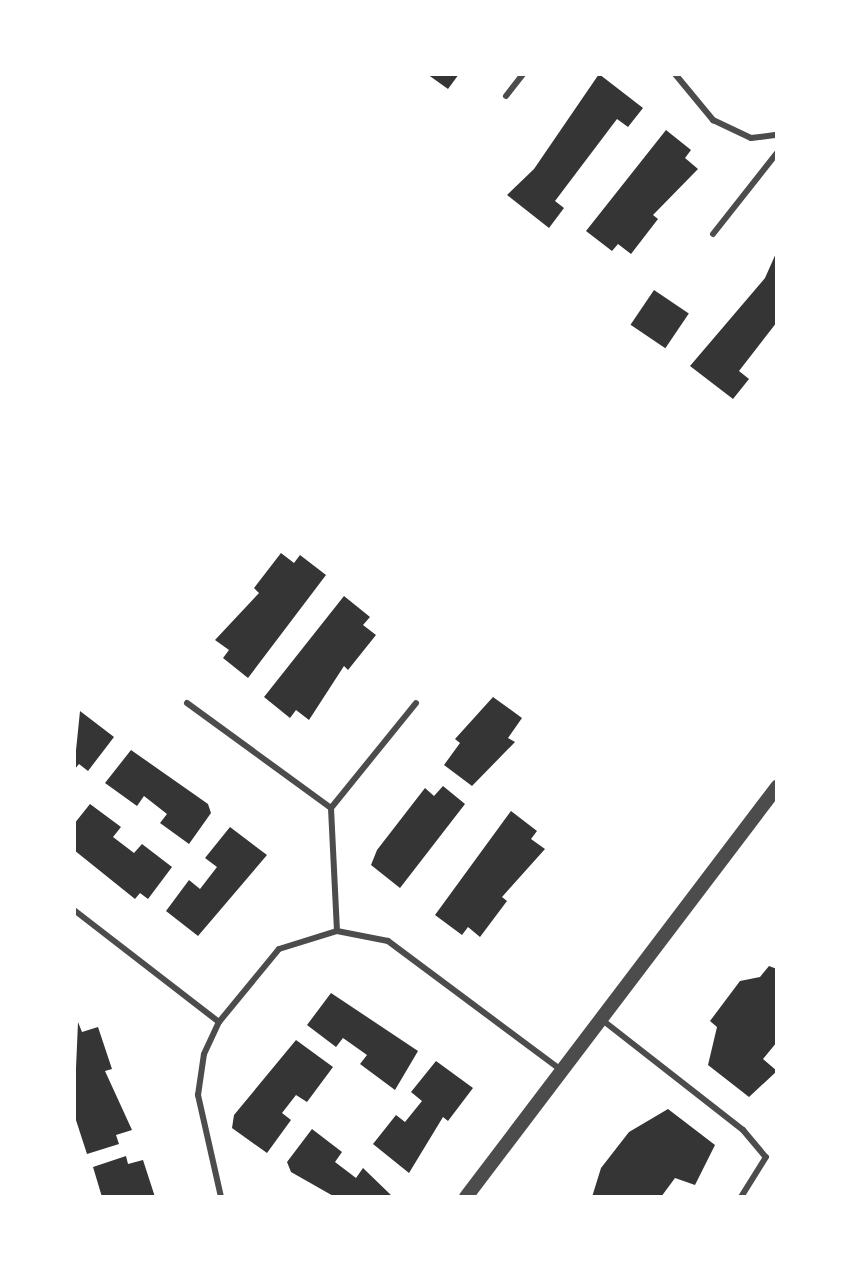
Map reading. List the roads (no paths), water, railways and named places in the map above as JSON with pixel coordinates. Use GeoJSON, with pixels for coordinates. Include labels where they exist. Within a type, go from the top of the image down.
{"type":"FeatureCollection","features":[{"type":"Feature","properties":{"kind":"street"},"geometry":{"type":"LineString","coordinates":[[466,1197],[777,787]]}},
{"type":"Feature","properties":{"kind":"lane"},"geometry":{"type":"LineString","coordinates":[[506,96],[523,74]]}},
{"type":"Feature","properties":{"kind":"lane"},"geometry":{"type":"LineString","coordinates":[[675,74],[713,120],[751,138],[777,135]]}},
{"type":"Feature","properties":{"kind":"lane"},"geometry":{"type":"LineString","coordinates":[[713,234],[777,153]]}},
{"type":"Feature","properties":{"kind":"lane"},"geometry":{"type":"LineString","coordinates":[[187,703],[331,808]]}},
{"type":"Feature","properties":{"kind":"lane"},"geometry":{"type":"LineString","coordinates":[[337,931],[331,808],[416,703]]}},
{"type":"Feature","properties":{"kind":"lane"},"geometry":{"type":"LineString","coordinates":[[74,910],[219,1022]]}},
{"type":"Feature","properties":{"kind":"lane"},"geometry":{"type":"LineString","coordinates":[[221,1197],[198,1095],[204,1054],[219,1022],[279,949],[337,931],[388,941],[562,1070]]}},
{"type":"Feature","properties":{"kind":"lane"},"geometry":{"type":"LineString","coordinates":[[601,1019],[743,1130],[766,1157]]}},
{"type":"Feature","properties":{"kind":"lane"},"geometry":{"type":"LineString","coordinates":[[741,1197],[766,1157],[777,1151]]}}]}
